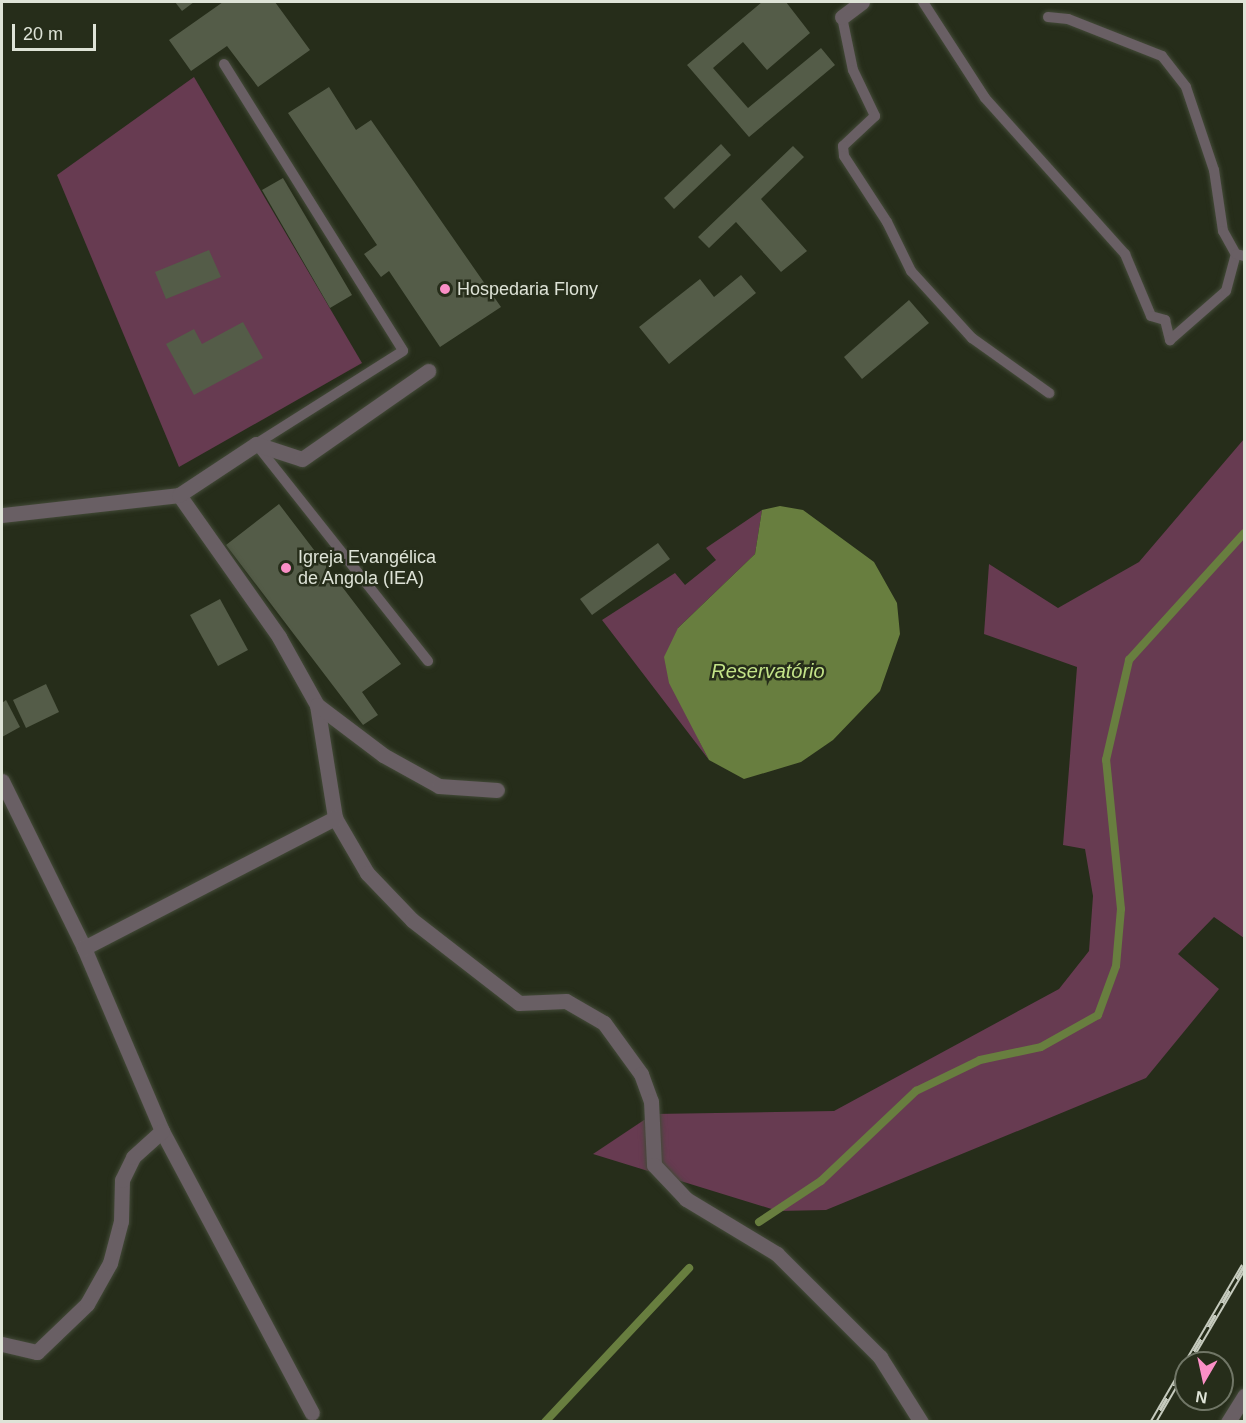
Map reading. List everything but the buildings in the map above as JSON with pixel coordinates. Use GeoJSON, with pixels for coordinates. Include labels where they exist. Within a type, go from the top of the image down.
{"type":"FeatureCollection","features":[{"type":"Feature","properties":{"kind":"street"},"geometry":{"type":"LineString","coordinates":[[842,17],[862,2]]}},
{"type":"Feature","properties":{"kind":"street"},"geometry":{"type":"LineString","coordinates":[[2,514],[179,495],[256,444],[302,459],[428,371]]}},
{"type":"Feature","properties":{"kind":"street"},"geometry":{"type":"LineString","coordinates":[[179,495],[279,637],[317,705],[335,818],[367,873],[389,898],[484,978],[519,1003],[566,1001],[604,1023],[641,1074],[651,1101],[654,1165],[686,1199],[777,1254],[880,1357],[921,1422]]}},
{"type":"Feature","properties":{"kind":"street"},"geometry":{"type":"LineString","coordinates":[[317,705],[382,755],[440,786],[497,790]]}},
{"type":"Feature","properties":{"kind":"street"},"geometry":{"type":"LineString","coordinates":[[2,781],[84,948],[162,1131],[312,1413]]}},
{"type":"Feature","properties":{"kind":"street"},"geometry":{"type":"LineString","coordinates":[[84,948],[335,818]]}},
{"type":"Feature","properties":{"kind":"street"},"geometry":{"type":"LineString","coordinates":[[2,1344],[37,1352],[87,1304],[113,1252],[122,1221],[122,1180],[133,1157],[162,1131]]}},
{"type":"Feature","properties":{"kind":"street"},"geometry":{"type":"LineString","coordinates":[[1228,1422],[1245,1396]]}},
{"type":"Feature","properties":{"kind":"lane"},"geometry":{"type":"LineString","coordinates":[[923,2],[985,98],[1125,254],[1151,316],[1165,320],[1170,340],[1226,291],[1240,255],[1223,231],[1209,151],[1186,87],[1162,57],[1068,19],[1048,17]]}},
{"type":"Feature","properties":{"kind":"lane"},"geometry":{"type":"LineString","coordinates":[[842,17],[853,70],[875,117],[843,146],[844,156],[911,271],[972,338],[1048,393]]}},
{"type":"Feature","properties":{"kind":"lane"},"geometry":{"type":"LineString","coordinates":[[224,64],[403,351],[256,444],[428,661]]}},
{"type":"Feature","properties":{"kind":"shaded area"},"geometry":{"type":"Polygon","coordinates":[[[194,77],[362,363],[179,467],[57,175],[194,77]]]}},
{"type":"Feature","properties":{"kind":"shaded area"},"geometry":{"type":"Polygon","coordinates":[[[1244,439],[1244,938],[1214,917],[1178,954],[1219,989],[1146,1078],[826,1210],[778,1211],[593,1154],[653,1114],[834,1111],[1059,989],[1089,951],[1093,896],[1085,849],[1063,845],[1077,667],[984,634],[989,564],[1058,608],[1139,562],[1244,439]]]}},
{"type":"Feature","properties":{"kind":"shaded area"},"geometry":{"type":"Polygon","coordinates":[[[762,510],[755,554],[678,628],[698,738],[709,760],[602,620],[675,573],[685,585],[716,560],[706,548],[762,510]]]}},
{"type":"Feature","properties":{"kind":"water","name":"Reservatório"},"geometry":{"type":"Polygon","coordinates":[[[780,506],[803,510],[874,562],[897,603],[900,634],[880,691],[833,740],[801,762],[744,779],[709,760],[669,683],[664,657],[678,628],[755,554],[762,510],[780,506]]]}},
{"type":"Feature","properties":{"kind":"waterway"},"geometry":{"type":"LineString","coordinates":[[759,1222],[821,1181],[916,1091],[980,1060],[1041,1047],[1098,1015],[1116,966],[1121,909],[1106,760],[1129,660],[1244,533]]}},
{"type":"Feature","properties":{"kind":"waterway"},"geometry":{"type":"LineString","coordinates":[[545,1422],[689,1268]]}},
{"type":"Feature","properties":{"kind":"railway"},"geometry":{"type":"LineString","coordinates":[[1194,1351],[1244,1266]]}},
{"type":"Feature","properties":{"kind":"railway"},"geometry":{"type":"LineString","coordinates":[[1153,1422],[1174,1386]]}},
{"type":"Feature","properties":{"kind":"place","name":"Hospedaria Flony"},"geometry":{"type":"Point","coordinates":[445,289]}},
{"type":"Feature","properties":{"kind":"place","name":"Igreja Evangélica de Angola (IEA)"},"geometry":{"type":"Point","coordinates":[286,568]}}]}
